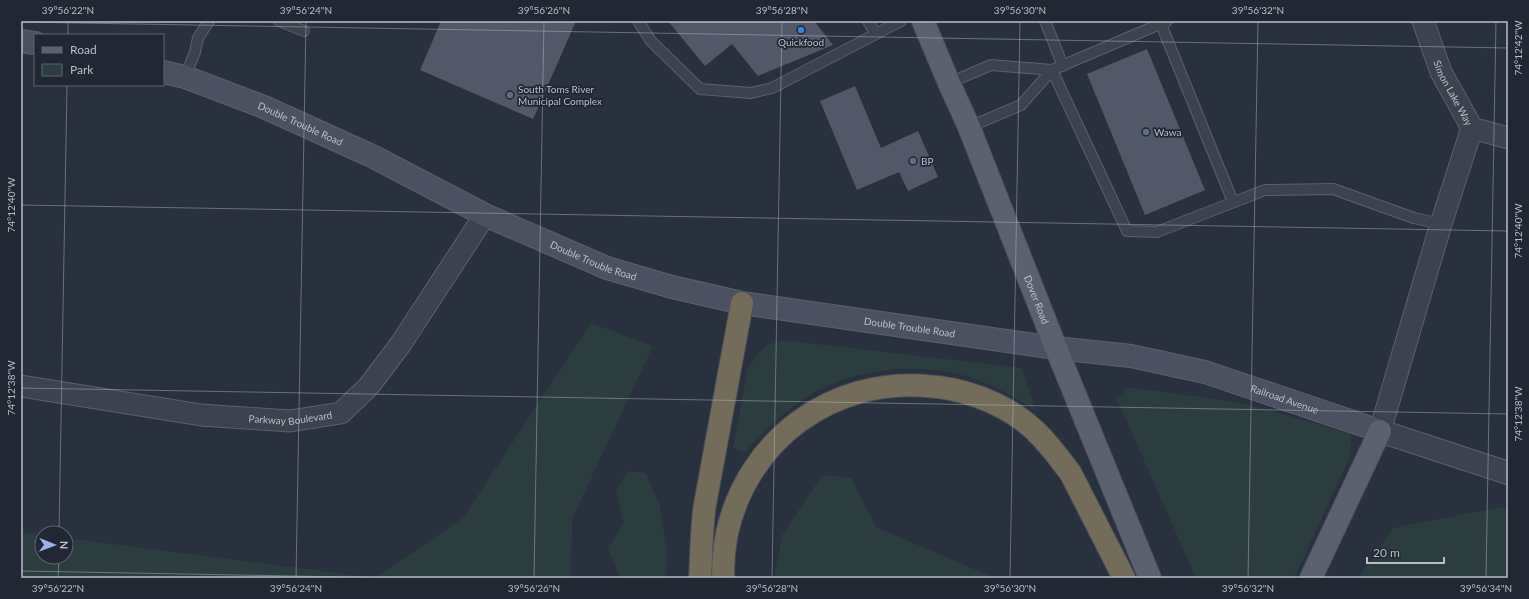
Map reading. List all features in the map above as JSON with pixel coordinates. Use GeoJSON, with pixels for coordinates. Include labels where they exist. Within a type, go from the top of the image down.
{"type":"FeatureCollection","features":[{"type":"Feature","properties":{"kind":"highway"},"geometry":{"type":"LineString","coordinates":[[700,578],[704,510],[742,303]]}},
{"type":"Feature","properties":{"kind":"highway"},"geometry":{"type":"LineString","coordinates":[[723,578],[724,549],[727,533],[738,498],[756,466],[776,440],[798,421],[812,412],[841,398],[868,389],[913,384],[944,387],[972,394],[1013,415],[1035,430],[1071,474],[1124,578]]}},
{"type":"Feature","properties":{"kind":"main road","name":"Dover Road"},"geometry":{"type":"LineString","coordinates":[[924,21],[948,83],[969,127],[1056,348],[1150,578]]}},
{"type":"Feature","properties":{"kind":"main road"},"geometry":{"type":"LineString","coordinates":[[21,40],[34,43]]}},
{"type":"Feature","properties":{"kind":"main road","name":"Double Trouble Road"},"geometry":{"type":"LineString","coordinates":[[164,72],[185,77],[264,108],[372,156],[484,214],[606,268],[672,287],[742,303],[1056,348]]}},
{"type":"Feature","properties":{"kind":"main road","name":"Railroad Avenue"},"geometry":{"type":"LineString","coordinates":[[1056,348],[1131,356],[1205,372],[1380,431]]}},
{"type":"Feature","properties":{"kind":"main road"},"geometry":{"type":"LineString","coordinates":[[1311,578],[1380,431]]}},
{"type":"Feature","properties":{"kind":"street","name":"Simon Lake Way"},"geometry":{"type":"LineString","coordinates":[[1423,21],[1441,72],[1472,128],[1508,138]]}},
{"type":"Feature","properties":{"kind":"street"},"geometry":{"type":"LineString","coordinates":[[1380,431],[1441,224],[1472,128]]}},
{"type":"Feature","properties":{"kind":"street","name":"Parkway Boulevard"},"geometry":{"type":"LineString","coordinates":[[21,386],[201,415],[290,421],[342,413],[369,386],[400,345],[484,214]]}},
{"type":"Feature","properties":{"kind":"street","name":"Railroad Avenue"},"geometry":{"type":"LineString","coordinates":[[1380,431],[1508,473]]}},
{"type":"Feature","properties":{"kind":"lane"},"geometry":{"type":"LineString","coordinates":[[185,77],[195,52],[198,38],[209,21]]}},
{"type":"Feature","properties":{"kind":"lane"},"geometry":{"type":"LineString","coordinates":[[279,21],[304,31]]}},
{"type":"Feature","properties":{"kind":"lane"},"geometry":{"type":"LineString","coordinates":[[638,21],[651,41],[700,89],[751,93],[772,88],[875,33],[901,21]]}},
{"type":"Feature","properties":{"kind":"lane"},"geometry":{"type":"LineString","coordinates":[[868,21],[875,33]]}},
{"type":"Feature","properties":{"kind":"lane"},"geometry":{"type":"LineString","coordinates":[[1045,21],[1063,66]]}},
{"type":"Feature","properties":{"kind":"lane"},"geometry":{"type":"LineString","coordinates":[[948,83],[991,66],[1052,70],[1164,22],[1233,202]]}},
{"type":"Feature","properties":{"kind":"lane"},"geometry":{"type":"LineString","coordinates":[[1052,70],[1127,231],[1157,232],[1265,190],[1333,189],[1414,218],[1441,224]]}},
{"type":"Feature","properties":{"kind":"lane"},"geometry":{"type":"LineString","coordinates":[[969,127],[1021,105],[1052,70]]}},
{"type":"Feature","properties":{"kind":"green space"},"geometry":{"type":"Polygon","coordinates":[[[591,323],[653,346],[572,519],[571,578],[375,578],[463,518],[591,323]]]}},
{"type":"Feature","properties":{"kind":"green space"},"geometry":{"type":"Polygon","coordinates":[[[782,340],[1022,368],[1036,411],[1019,400],[982,381],[941,371],[898,369],[854,377],[833,384],[814,393],[782,415],[745,452],[733,448],[748,368],[757,355],[766,346],[782,340]]]}},
{"type":"Feature","properties":{"kind":"green space"},"geometry":{"type":"Polygon","coordinates":[[[1124,387],[1231,401],[1270,410],[1351,434],[1350,457],[1294,578],[1196,578],[1116,397],[1125,396],[1124,387]]]}},
{"type":"Feature","properties":{"kind":"green space"},"geometry":{"type":"Polygon","coordinates":[[[627,471],[646,473],[659,504],[667,552],[666,578],[620,578],[608,548],[624,523],[616,491],[627,471]]]}},
{"type":"Feature","properties":{"kind":"green space"},"geometry":{"type":"Polygon","coordinates":[[[822,475],[851,478],[876,527],[995,578],[774,578],[782,535],[822,475]]]}},
{"type":"Feature","properties":{"kind":"green space"},"geometry":{"type":"Polygon","coordinates":[[[1501,507],[1508,510],[1508,578],[1358,578],[1393,528],[1501,507]]]}},
{"type":"Feature","properties":{"kind":"green space"},"geometry":{"type":"Polygon","coordinates":[[[21,533],[34,534],[34,565],[74,565],[74,539],[375,578],[21,578],[21,533]]]}},
{"type":"Feature","properties":{"kind":"building","name":"South Toms River Municipal Complex"},"geometry":{"type":"Polygon","coordinates":[[[441,21],[576,21],[533,119],[420,70],[441,21]]]}},
{"type":"Feature","properties":{"kind":"building"},"geometry":{"type":"Polygon","coordinates":[[[668,21],[814,21],[833,45],[758,76],[732,44],[705,66],[668,21]]]}},
{"type":"Feature","properties":{"kind":"building","name":"Wawa"},"geometry":{"type":"Polygon","coordinates":[[[1147,49],[1205,190],[1145,215],[1087,74],[1147,49]]]}},
{"type":"Feature","properties":{"kind":"building"},"geometry":{"type":"Polygon","coordinates":[[[855,86],[881,148],[918,131],[938,177],[908,191],[899,172],[857,190],[820,101],[855,86]]]}},
{"type":"Feature","properties":{"kind":"place","name":"Quickfood"},"geometry":{"type":"Point","coordinates":[801,30]}},
{"type":"Feature","properties":{"kind":"place","name":"South Toms River Municipal Complex"},"geometry":{"type":"Point","coordinates":[510,95]}},
{"type":"Feature","properties":{"kind":"place","name":"Wawa"},"geometry":{"type":"Point","coordinates":[1146,132]}},
{"type":"Feature","properties":{"kind":"place","name":"BP"},"geometry":{"type":"Point","coordinates":[913,161]}}]}
